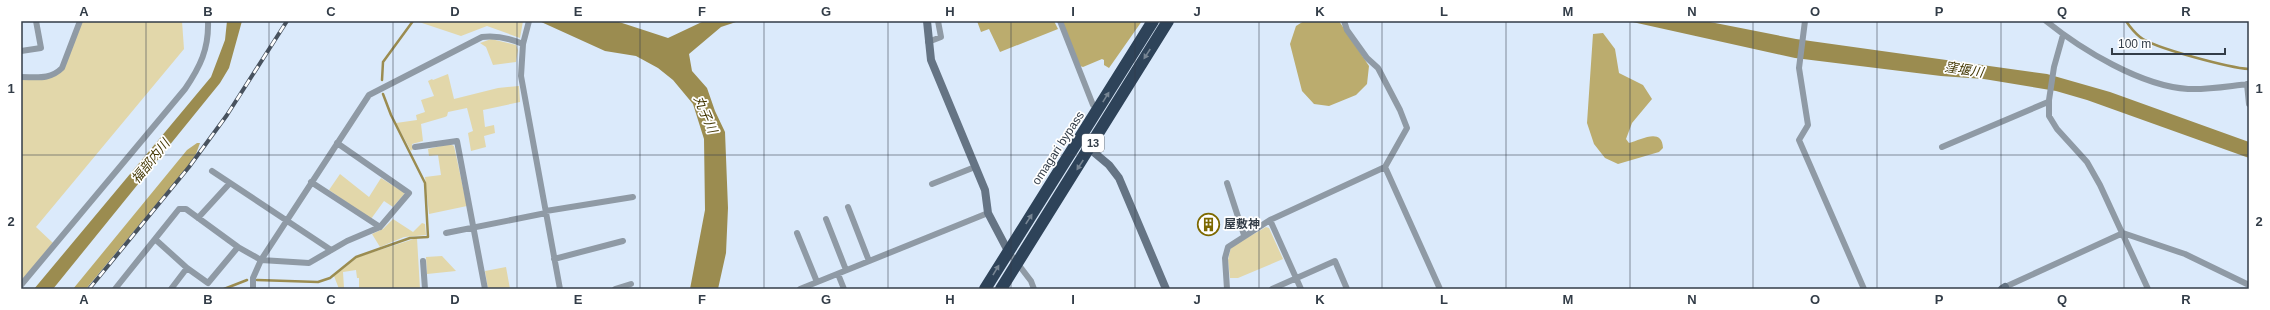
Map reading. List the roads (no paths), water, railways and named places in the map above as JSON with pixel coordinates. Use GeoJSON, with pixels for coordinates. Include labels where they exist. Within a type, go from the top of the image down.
{"type":"FeatureCollection","features":[{"type":"Feature","properties":{"kind":"highway","name":"omagari bypass"},"geometry":{"type":"LineString","coordinates":[[985,289],[1153,21]]}},
{"type":"Feature","properties":{"kind":"highway","name":"13"},"geometry":{"type":"LineString","coordinates":[[1001,289],[1016,263],[1090,149],[1168,21]]}},
{"type":"Feature","properties":{"kind":"street"},"geometry":{"type":"LineString","coordinates":[[21,51],[41,48],[36,21]]}},
{"type":"Feature","properties":{"kind":"street"},"geometry":{"type":"LineString","coordinates":[[21,77],[44,78],[57,73],[62,68],[80,21]]}},
{"type":"Feature","properties":{"kind":"street"},"geometry":{"type":"LineString","coordinates":[[21,284],[184,89],[203,60],[209,35],[208,21]]}},
{"type":"Feature","properties":{"kind":"street"},"geometry":{"type":"LineString","coordinates":[[926,21],[931,60],[985,190],[988,213],[1008,251],[1031,281],[1034,289]]}},
{"type":"Feature","properties":{"kind":"street"},"geometry":{"type":"LineString","coordinates":[[928,42],[941,37],[938,21]]}},
{"type":"Feature","properties":{"kind":"street"},"geometry":{"type":"LineString","coordinates":[[1060,21],[1093,105]]}},
{"type":"Feature","properties":{"kind":"street"},"geometry":{"type":"LineString","coordinates":[[1227,289],[1225,258],[1228,247],[1244,235],[1270,220],[1385,167],[1406,128],[1400,110],[1378,68],[1367,58],[1347,30],[1344,21]]}},
{"type":"Feature","properties":{"kind":"street"},"geometry":{"type":"LineString","coordinates":[[1805,21],[1799,68],[1808,125],[1799,140],[1864,289]]}},
{"type":"Feature","properties":{"kind":"street"},"geometry":{"type":"LineString","coordinates":[[2046,21],[2063,35],[2108,62],[2166,86],[2188,89],[2248,84],[2249,104]]}},
{"type":"Feature","properties":{"kind":"street"},"geometry":{"type":"LineString","coordinates":[[528,23],[523,44],[521,76],[560,289]]}},
{"type":"Feature","properties":{"kind":"street"},"geometry":{"type":"LineString","coordinates":[[2063,35],[2054,67],[2048,101],[2049,116],[2057,129],[2086,162],[2100,185],[2148,289]]}},
{"type":"Feature","properties":{"kind":"street"},"geometry":{"type":"LineString","coordinates":[[253,289],[252,278],[261,260],[369,95],[379,88],[482,37],[493,36],[510,39],[523,44]]}},
{"type":"Feature","properties":{"kind":"street"},"geometry":{"type":"LineString","coordinates":[[1942,147],[2048,101]]}},
{"type":"Feature","properties":{"kind":"street"},"geometry":{"type":"LineString","coordinates":[[415,147],[457,141],[485,289]]}},
{"type":"Feature","properties":{"kind":"street"},"geometry":{"type":"LineString","coordinates":[[115,289],[156,240],[179,209],[186,210],[238,247],[261,260],[309,263],[331,250],[380,227],[409,193],[337,143]]}},
{"type":"Feature","properties":{"kind":"street"},"geometry":{"type":"LineString","coordinates":[[1090,149],[1109,165],[1119,178],[1166,289]]}},
{"type":"Feature","properties":{"kind":"street"},"geometry":{"type":"LineString","coordinates":[[932,184],[975,167]]}},
{"type":"Feature","properties":{"kind":"street"},"geometry":{"type":"LineString","coordinates":[[1385,167],[1440,289]]}},
{"type":"Feature","properties":{"kind":"street"},"geometry":{"type":"LineString","coordinates":[[212,171],[331,250]]}},
{"type":"Feature","properties":{"kind":"street"},"geometry":{"type":"LineString","coordinates":[[312,182],[380,227]]}},
{"type":"Feature","properties":{"kind":"street"},"geometry":{"type":"LineString","coordinates":[[198,218],[230,183]]}},
{"type":"Feature","properties":{"kind":"street"},"geometry":{"type":"LineString","coordinates":[[1227,184],[1244,235]]}},
{"type":"Feature","properties":{"kind":"street"},"geometry":{"type":"LineString","coordinates":[[446,233],[546,212],[633,197]]}},
{"type":"Feature","properties":{"kind":"street"},"geometry":{"type":"LineString","coordinates":[[848,207],[869,261]]}},
{"type":"Feature","properties":{"kind":"street"},"geometry":{"type":"LineString","coordinates":[[803,288],[988,213]]}},
{"type":"Feature","properties":{"kind":"street"},"geometry":{"type":"LineString","coordinates":[[826,219],[846,270]]}},
{"type":"Feature","properties":{"kind":"street"},"geometry":{"type":"LineString","coordinates":[[1270,220],[1301,289]]}},
{"type":"Feature","properties":{"kind":"street"},"geometry":{"type":"LineString","coordinates":[[797,233],[816,282]]}},
{"type":"Feature","properties":{"kind":"street"},"geometry":{"type":"LineString","coordinates":[[2004,288],[2123,233],[2185,254],[2249,285]]}},
{"type":"Feature","properties":{"kind":"street"},"geometry":{"type":"LineString","coordinates":[[156,240],[187,268],[208,283],[238,247]]}},
{"type":"Feature","properties":{"kind":"street"},"geometry":{"type":"LineString","coordinates":[[554,259],[623,241]]}},
{"type":"Feature","properties":{"kind":"street"},"geometry":{"type":"LineString","coordinates":[[423,261],[425,289]]}},
{"type":"Feature","properties":{"kind":"street"},"geometry":{"type":"LineString","coordinates":[[1272,289],[1335,261],[1347,289]]}},
{"type":"Feature","properties":{"kind":"street"},"geometry":{"type":"LineString","coordinates":[[171,289],[187,268]]}},
{"type":"Feature","properties":{"kind":"street"},"geometry":{"type":"LineString","coordinates":[[838,274],[844,289]]}},
{"type":"Feature","properties":{"kind":"street"},"geometry":{"type":"LineString","coordinates":[[615,289],[631,284]]}},
{"type":"Feature","properties":{"kind":"water","name":"福部内川"},"geometry":{"type":"Polygon","coordinates":[[[227,21],[242,21],[229,68],[220,83],[53,289],[34,289],[211,77],[225,40],[227,21]]]}},
{"type":"Feature","properties":{"kind":"water","name":"丸子川"},"geometry":{"type":"Polygon","coordinates":[[[539,21],[616,21],[668,38],[704,21],[739,21],[721,27],[689,54],[692,71],[707,88],[715,111],[725,132],[728,208],[726,253],[718,289],[690,289],[705,210],[704,139],[693,104],[673,80],[658,68],[636,56],[605,51],[539,21]]]}},
{"type":"Feature","properties":{"kind":"water","name":"窪堰川"},"geometry":{"type":"Polygon","coordinates":[[[1628,21],[1705,21],[1796,39],[2047,74],[2110,92],[2249,142],[2249,158],[2087,100],[2056,91],[1984,79],[1941,76],[1795,58],[1628,21]]]}},
{"type":"Feature","properties":{"kind":"waterway"},"geometry":{"type":"LineString","coordinates":[[382,80],[383,62],[413,21]]}},
{"type":"Feature","properties":{"kind":"waterway"},"geometry":{"type":"LineString","coordinates":[[2126,21],[2140,37],[2175,52],[2249,69]]}},
{"type":"Feature","properties":{"kind":"waterway"},"geometry":{"type":"LineString","coordinates":[[257,280],[318,282],[330,278],[356,257],[410,238],[428,237],[425,183],[391,115],[383,94]]}},
{"type":"Feature","properties":{"kind":"waterway"},"geometry":{"type":"LineString","coordinates":[[224,289],[247,280]]}},
{"type":"Feature","properties":{"kind":"railway"},"geometry":{"type":"LineString","coordinates":[[89,289],[189,167],[227,115],[287,21]]}},
{"type":"Feature","properties":{"kind":"place","name":"屋敷神"},"geometry":{"type":"Point","coordinates":[1209,224]}}]}
